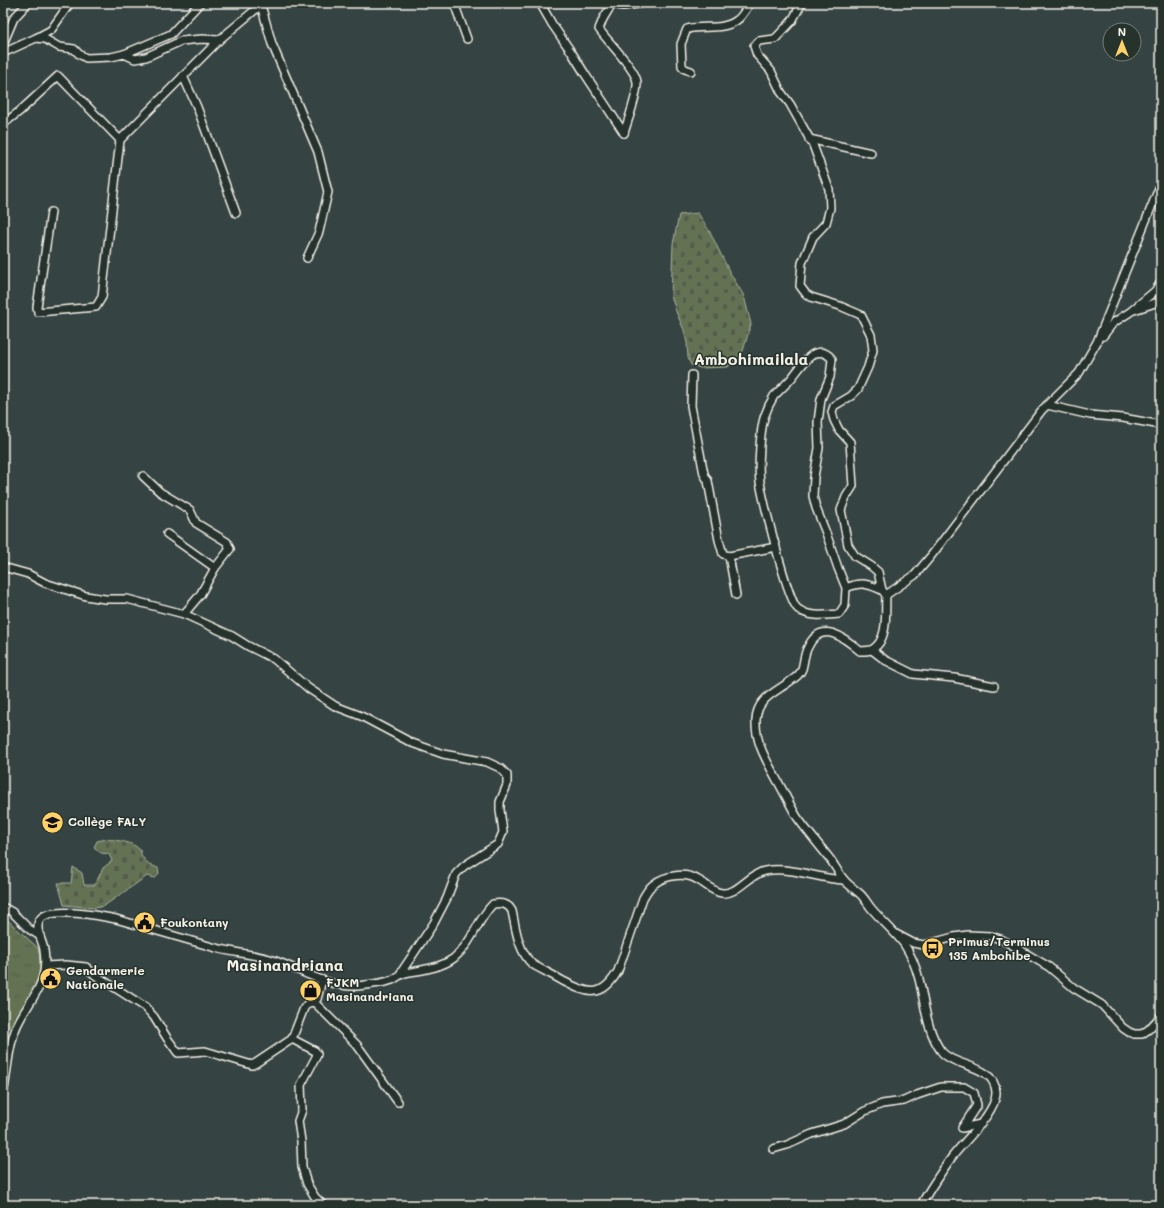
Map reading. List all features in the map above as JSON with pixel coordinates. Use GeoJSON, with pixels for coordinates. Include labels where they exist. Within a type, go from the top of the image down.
{"type":"FeatureCollection","features":[{"type":"Feature","properties":{"kind":"street"},"geometry":{"type":"LineString","coordinates":[[3,44],[14,18],[28,3]]}},
{"type":"Feature","properties":{"kind":"street"},"geometry":{"type":"LineString","coordinates":[[3,53],[51,30],[70,3]]}},
{"type":"Feature","properties":{"kind":"street"},"geometry":{"type":"LineString","coordinates":[[36,38],[44,39],[59,48],[74,50],[86,58],[111,57],[124,54],[171,34],[200,3]]}},
{"type":"Feature","properties":{"kind":"street"},"geometry":{"type":"LineString","coordinates":[[454,3],[467,38]]}},
{"type":"Feature","properties":{"kind":"street"},"geometry":{"type":"LineString","coordinates":[[540,3],[552,24],[624,133],[637,88],[637,80],[627,62],[606,40],[599,29],[612,4],[623,6],[645,3]]}},
{"type":"Feature","properties":{"kind":"street"},"geometry":{"type":"LineString","coordinates":[[692,71],[685,69],[682,66],[681,44],[687,29],[720,27],[729,24],[738,20],[750,3]]}},
{"type":"Feature","properties":{"kind":"street"},"geometry":{"type":"LineString","coordinates":[[802,3],[792,21],[775,39],[759,41],[754,46],[757,55],[771,71],[780,92],[790,104],[813,145],[829,189],[830,208],[826,222],[813,237],[802,263],[800,286],[806,294],[811,297],[840,306],[861,316],[871,335],[873,350],[868,367],[858,389],[851,396],[834,406],[832,412],[839,430],[850,442],[853,486],[846,497],[841,510],[848,546],[855,556],[878,572],[884,592],[884,635],[880,642],[872,650],[860,651],[836,634],[825,633],[812,639],[807,648],[801,671],[794,679],[763,700],[757,711],[757,736],[762,751],[797,816],[844,880],[858,892],[894,932],[908,951],[919,979],[926,1016],[941,1050],[947,1056],[968,1065],[989,1077],[996,1092],[993,1105],[981,1124],[952,1158],[921,1205]]}},
{"type":"Feature","properties":{"kind":"street"},"geometry":{"type":"LineString","coordinates":[[51,212],[37,307],[38,312],[96,307],[102,297],[120,140],[219,40],[260,5],[272,44],[318,152],[328,192],[319,232],[307,258]]}},
{"type":"Feature","properties":{"kind":"street"},"geometry":{"type":"LineString","coordinates":[[124,54],[135,59],[146,57],[181,41],[202,39],[219,40]]}},
{"type":"Feature","properties":{"kind":"street"},"geometry":{"type":"LineString","coordinates":[[3,124],[20,111],[58,76],[120,140]]}},
{"type":"Feature","properties":{"kind":"street"},"geometry":{"type":"LineString","coordinates":[[183,76],[197,107],[236,212]]}},
{"type":"Feature","properties":{"kind":"street"},"geometry":{"type":"LineString","coordinates":[[809,138],[871,152]]}},
{"type":"Feature","properties":{"kind":"street"},"geometry":{"type":"LineString","coordinates":[[884,592],[915,575],[1037,416],[1079,373],[1097,342],[1161,185]]}},
{"type":"Feature","properties":{"kind":"street"},"geometry":{"type":"LineString","coordinates":[[1097,342],[1112,323],[1130,312],[1155,291],[1161,282]]}},
{"type":"Feature","properties":{"kind":"street"},"geometry":{"type":"LineString","coordinates":[[1130,312],[1161,301]]}},
{"type":"Feature","properties":{"kind":"street"},"geometry":{"type":"LineString","coordinates":[[821,352],[828,355],[832,359],[830,377],[821,399],[818,422],[819,448],[814,477],[813,496],[816,508],[846,588],[845,605],[839,614],[807,614],[796,609],[790,596],[776,547],[760,481],[760,445],[764,416],[774,397],[790,380],[802,364],[814,353],[821,352]]}},
{"type":"Feature","properties":{"kind":"street"},"geometry":{"type":"LineString","coordinates":[[692,375],[691,406],[704,474],[708,480],[723,554],[729,556],[776,547]]}},
{"type":"Feature","properties":{"kind":"street"},"geometry":{"type":"LineString","coordinates":[[1047,405],[1090,416],[1123,418],[1161,425]]}},
{"type":"Feature","properties":{"kind":"street"},"geometry":{"type":"LineString","coordinates":[[143,476],[160,492],[190,510],[196,523],[227,542],[230,549],[215,568],[200,595],[184,614]]}},
{"type":"Feature","properties":{"kind":"street"},"geometry":{"type":"LineString","coordinates":[[167,534],[215,568]]}},
{"type":"Feature","properties":{"kind":"street"},"geometry":{"type":"LineString","coordinates":[[729,556],[736,595]]}},
{"type":"Feature","properties":{"kind":"street"},"geometry":{"type":"LineString","coordinates":[[3,567],[28,574],[45,583],[86,596],[105,599],[127,599],[184,614],[232,636],[274,660],[308,688],[335,706],[361,716],[412,743],[443,754],[487,762],[500,768],[507,775],[507,785],[500,802],[503,832],[498,844],[464,866],[456,874],[447,898],[434,923],[400,974],[394,980],[355,986],[338,985],[263,957],[216,948],[130,922],[100,916],[70,913],[49,914],[40,919],[38,929],[44,951],[43,978],[20,1019],[13,1035],[8,1054],[3,1094]]}},
{"type":"Feature","properties":{"kind":"street"},"geometry":{"type":"LineString","coordinates":[[846,588],[856,584],[862,584],[869,585],[884,592]]}},
{"type":"Feature","properties":{"kind":"street"},"geometry":{"type":"LineString","coordinates":[[872,650],[885,660],[914,674],[954,678],[994,686]]}},
{"type":"Feature","properties":{"kind":"street"},"geometry":{"type":"LineString","coordinates":[[400,974],[440,965],[453,959],[462,951],[472,937],[486,911],[493,904],[499,903],[510,907],[521,950],[532,964],[581,990],[592,992],[599,991],[610,984],[618,971],[643,898],[649,889],[660,880],[671,877],[688,876],[697,879],[711,889],[722,893],[733,891],[754,875],[765,871],[786,870],[806,873],[831,880],[844,880]]}},
{"type":"Feature","properties":{"kind":"street"},"geometry":{"type":"LineString","coordinates":[[3,906],[12,912],[29,929],[40,936]]}},
{"type":"Feature","properties":{"kind":"street"},"geometry":{"type":"LineString","coordinates":[[894,932],[914,943],[920,944],[927,944],[948,938],[968,935],[991,936],[1003,940],[1049,967],[1074,988],[1097,1001],[1123,1028],[1134,1034],[1142,1034],[1146,1032],[1161,1016]]}},
{"type":"Feature","properties":{"kind":"street"},"geometry":{"type":"LineString","coordinates":[[44,966],[66,965],[86,968],[145,1007],[154,1017],[178,1053],[205,1051],[252,1065],[292,1039],[304,1008],[308,1003],[314,1002],[317,999],[322,980]]}},
{"type":"Feature","properties":{"kind":"street"},"geometry":{"type":"LineString","coordinates":[[314,1002],[357,1045],[398,1102]]}},
{"type":"Feature","properties":{"kind":"street"},"geometry":{"type":"LineString","coordinates":[[292,1039],[315,1051],[317,1054],[301,1085],[302,1110],[298,1121],[301,1141],[302,1167],[307,1184],[315,1197],[323,1205]]}},
{"type":"Feature","properties":{"kind":"street"},"geometry":{"type":"LineString","coordinates":[[773,1149],[844,1124],[865,1111],[882,1104],[904,1101],[917,1095],[941,1088],[964,1087],[974,1093],[977,1105],[962,1128],[981,1124]]}},
{"type":"Feature","properties":{"kind":"green space"},"geometry":{"type":"Polygon","coordinates":[[[698,213],[744,296],[751,324],[743,351],[728,367],[700,368],[691,365],[688,358],[684,330],[671,296],[673,244],[679,215],[698,213]]]}},
{"type":"Feature","properties":{"kind":"green space"},"geometry":{"type":"Polygon","coordinates":[[[107,839],[134,845],[140,850],[145,860],[158,868],[159,873],[155,878],[147,876],[104,906],[95,908],[64,905],[58,883],[71,883],[73,867],[82,873],[84,885],[95,885],[103,868],[112,861],[109,854],[101,853],[94,847],[97,841],[107,839]]]}},
{"type":"Feature","properties":{"kind":"green space"},"geometry":{"type":"Polygon","coordinates":[[[3,916],[38,948],[40,970],[35,989],[27,1004],[22,1012],[3,1033],[3,916]]]}},
{"type":"Feature","properties":{"kind":"place","name":"Collège FALY"},"geometry":{"type":"Point","coordinates":[52,822]}},
{"type":"Feature","properties":{"kind":"place","name":"Foukontany"},"geometry":{"type":"Point","coordinates":[145,923]}},
{"type":"Feature","properties":{"kind":"place","name":"Primus/Terminus 135 Ambohibe"},"geometry":{"type":"Point","coordinates":[933,949]}},
{"type":"Feature","properties":{"kind":"place","name":"Gendarmerie Nationale"},"geometry":{"type":"Point","coordinates":[51,978]}},
{"type":"Feature","properties":{"kind":"place","name":"FJKM Masinandriana"},"geometry":{"type":"Point","coordinates":[310,990]}},
{"type":"Feature","properties":{"kind":"district","name":"Ambohimailala"},"geometry":{"type":"Point","coordinates":[751,359]}},
{"type":"Feature","properties":{"kind":"district","name":"Masinandriana"},"geometry":{"type":"Point","coordinates":[285,965]}}]}
